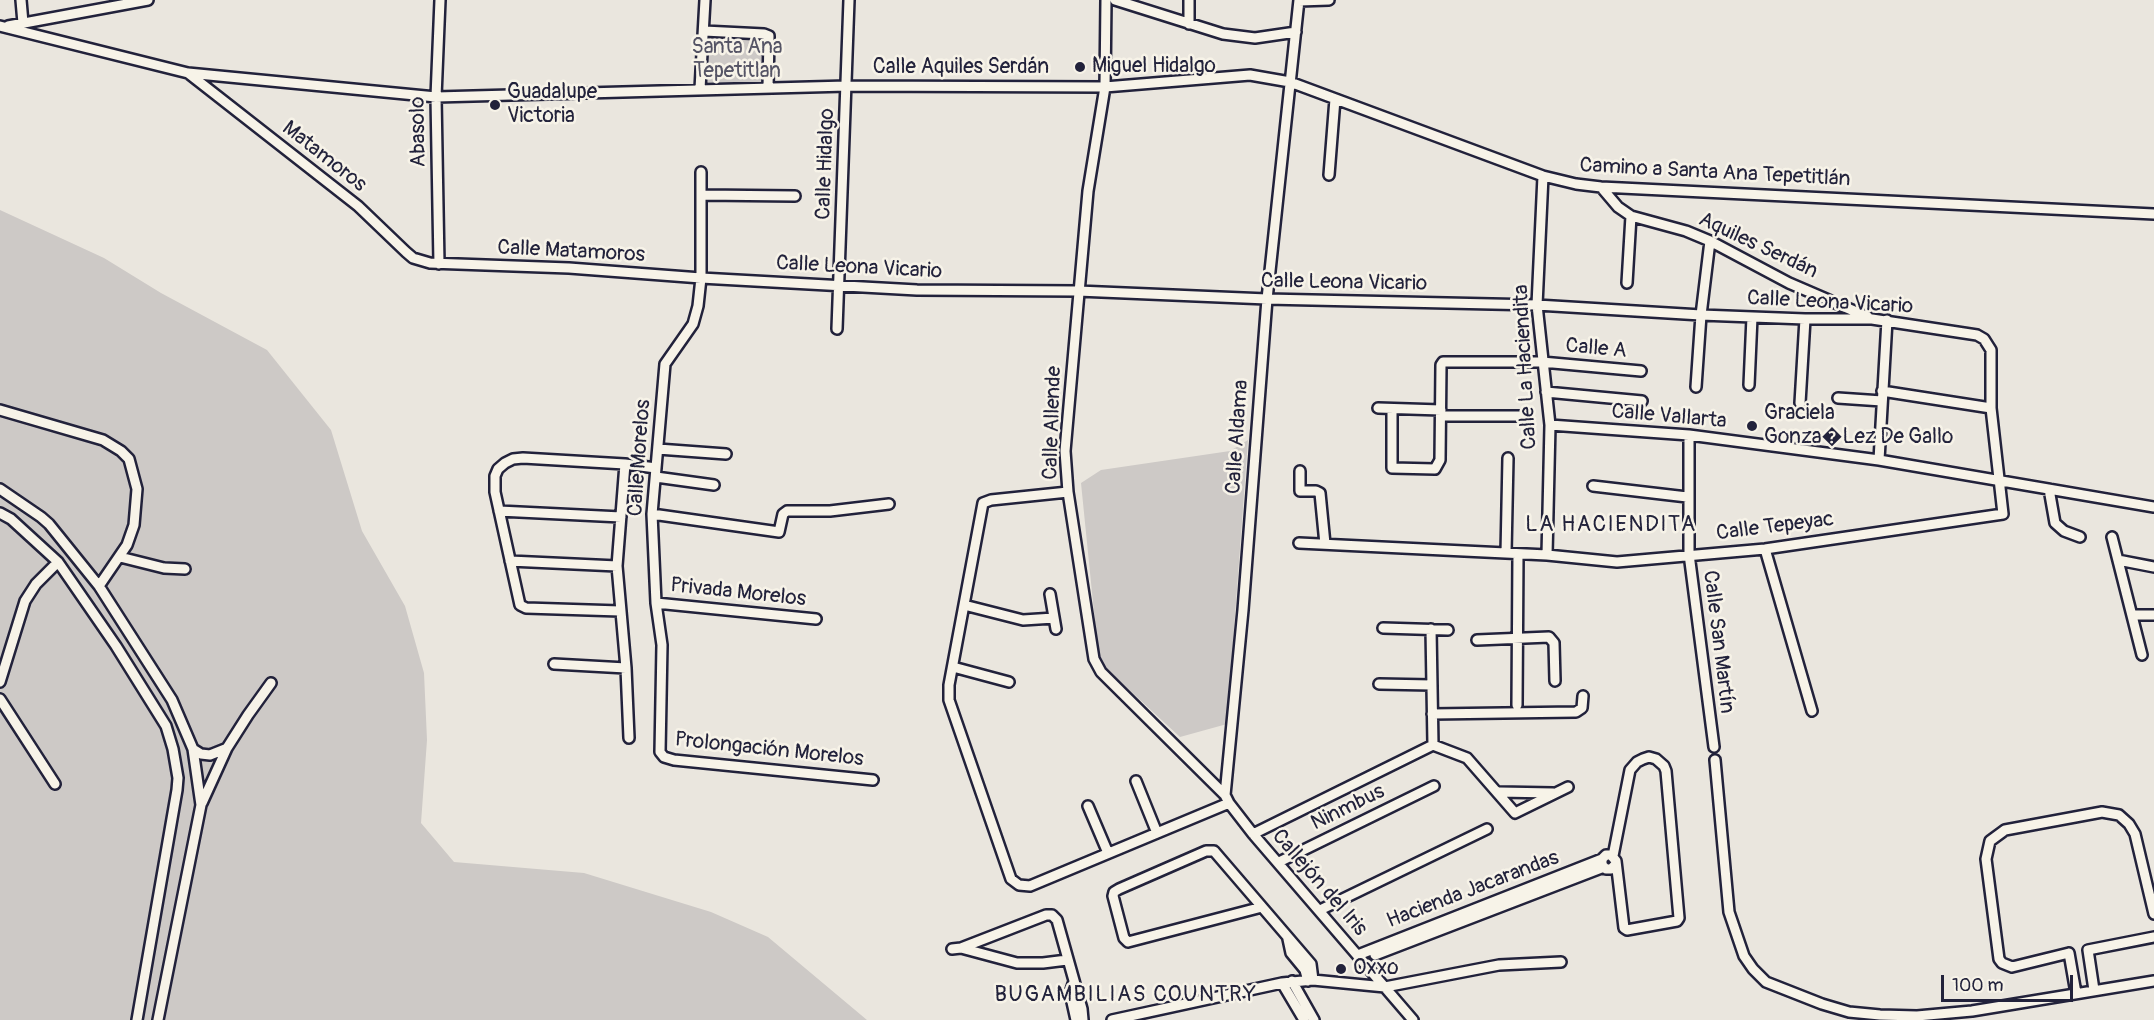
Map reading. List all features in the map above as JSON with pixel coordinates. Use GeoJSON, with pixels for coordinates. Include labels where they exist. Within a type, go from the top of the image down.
{"type":"FeatureCollection","features":[{"type":"Feature","properties":{"kind":"street"},"geometry":{"type":"LineString","coordinates":[[21,0],[23,23]]}},
{"type":"Feature","properties":{"kind":"street"},"geometry":{"type":"LineString","coordinates":[[2,27],[147,0]]}},
{"type":"Feature","properties":{"kind":"street","name":"Abasolo"},"geometry":{"type":"LineString","coordinates":[[439,264],[436,97],[440,0]]}},
{"type":"Feature","properties":{"kind":"street"},"geometry":{"type":"LineString","coordinates":[[700,89],[705,0]]}},
{"type":"Feature","properties":{"kind":"street","name":"Calle Hidalgo"},"geometry":{"type":"LineString","coordinates":[[837,329],[849,0]]}},
{"type":"Feature","properties":{"kind":"street","name":"Calle Allende"},"geometry":{"type":"LineString","coordinates":[[1106,0],[1105,87],[1088,191],[1065,451],[1068,492],[1096,665],[1227,799]]}},
{"type":"Feature","properties":{"kind":"street"},"geometry":{"type":"LineString","coordinates":[[1115,0],[1223,34],[1255,38],[1296,32]]}},
{"type":"Feature","properties":{"kind":"street"},"geometry":{"type":"LineString","coordinates":[[1189,0],[1189,24]]}},
{"type":"Feature","properties":{"kind":"street"},"geometry":{"type":"LineString","coordinates":[[1299,1],[1329,0]]}},
{"type":"Feature","properties":{"kind":"street","name":"Calle Aldama"},"geometry":{"type":"LineString","coordinates":[[1227,799],[1267,299],[1299,1]]}},
{"type":"Feature","properties":{"kind":"street"},"geometry":{"type":"LineString","coordinates":[[2,27],[188,73],[436,97]]}},
{"type":"Feature","properties":{"kind":"street"},"geometry":{"type":"LineString","coordinates":[[704,31],[769,36],[768,88]]}},
{"type":"Feature","properties":{"kind":"street","name":"Matamoros"},"geometry":{"type":"LineString","coordinates":[[188,73],[358,206],[406,252],[421,261],[439,264]]}},
{"type":"Feature","properties":{"kind":"street","name":"Calle Aquiles Serdán"},"geometry":{"type":"LineString","coordinates":[[436,97],[847,86],[1105,87],[1250,75],[1290,82]]}},
{"type":"Feature","properties":{"kind":"street","name":"Camino a Santa Ana Tepetitlán"},"geometry":{"type":"LineString","coordinates":[[1290,82],[1543,177],[1601,187],[2154,214]]}},
{"type":"Feature","properties":{"kind":"street"},"geometry":{"type":"LineString","coordinates":[[1329,175],[1335,99]]}},
{"type":"Feature","properties":{"kind":"street","name":"Calle Morelos"},"geometry":{"type":"LineString","coordinates":[[662,755],[660,747],[662,645],[656,603],[652,514],[665,364],[695,320],[698,306],[701,278],[701,172]]}},
{"type":"Feature","properties":{"kind":"street","name":"Calle La Haciendita"},"geometry":{"type":"LineString","coordinates":[[1543,177],[1537,305],[1550,425],[1547,555]]}},
{"type":"Feature","properties":{"kind":"street","name":"Aquiles Serdán"},"geometry":{"type":"LineString","coordinates":[[1601,187],[1618,207],[1631,216],[1686,231],[1710,241],[1789,283],[1872,319]]}},
{"type":"Feature","properties":{"kind":"street"},"geometry":{"type":"LineString","coordinates":[[702,195],[795,196]]}},
{"type":"Feature","properties":{"kind":"street"},"geometry":{"type":"LineString","coordinates":[[1627,283],[1631,216]]}},
{"type":"Feature","properties":{"kind":"street"},"geometry":{"type":"LineString","coordinates":[[1696,387],[1701,315],[1710,241]]}},
{"type":"Feature","properties":{"kind":"street","name":"Calle Matamoros"},"geometry":{"type":"LineString","coordinates":[[439,264],[569,268],[701,278]]}},
{"type":"Feature","properties":{"kind":"street","name":"Calle Leona Vicario"},"geometry":{"type":"LineString","coordinates":[[701,278],[917,290],[1078,291],[1267,299],[1537,305],[1805,320],[1887,320],[1977,335],[1984,339],[1990,346],[1992,354],[1991,408]]}},
{"type":"Feature","properties":{"kind":"street"},"geometry":{"type":"LineString","coordinates":[[1749,385],[1752,317]]}},
{"type":"Feature","properties":{"kind":"street"},"geometry":{"type":"LineString","coordinates":[[1800,403],[1805,320]]}},
{"type":"Feature","properties":{"kind":"street"},"geometry":{"type":"LineString","coordinates":[[1879,460],[1887,320]]}},
{"type":"Feature","properties":{"kind":"street","name":"Calle A"},"geometry":{"type":"LineString","coordinates":[[1441,413],[1441,363],[1445,361],[1542,362],[1641,371]]}},
{"type":"Feature","properties":{"kind":"street"},"geometry":{"type":"LineString","coordinates":[[1546,393],[1642,401]]}},
{"type":"Feature","properties":{"kind":"street"},"geometry":{"type":"LineString","coordinates":[[1838,398],[1882,396],[1991,408],[1999,480]]}},
{"type":"Feature","properties":{"kind":"street"},"geometry":{"type":"LineString","coordinates":[[1378,408],[1520,416]]}},
{"type":"Feature","properties":{"kind":"street"},"geometry":{"type":"LineString","coordinates":[[1392,409],[1392,468],[1395,469],[1438,467],[1441,413]]}},
{"type":"Feature","properties":{"kind":"street"},"geometry":{"type":"LineString","coordinates":[[0,410],[103,440],[129,459],[137,489],[136,513],[131,536],[120,557],[99,586]]}},
{"type":"Feature","properties":{"kind":"street","name":"Calle Vallarta"},"geometry":{"type":"LineString","coordinates":[[1550,425],[1689,435],[1879,460],[2154,507]]}},
{"type":"Feature","properties":{"kind":"street","name":"Calle San Martín"},"geometry":{"type":"LineString","coordinates":[[1689,435],[1687,497],[1689,554],[1714,747]]}},
{"type":"Feature","properties":{"kind":"street"},"geometry":{"type":"LineString","coordinates":[[658,449],[726,454]]}},
{"type":"Feature","properties":{"kind":"street"},"geometry":{"type":"LineString","coordinates":[[1506,554],[1508,458]]}},
{"type":"Feature","properties":{"kind":"street"},"geometry":{"type":"LineString","coordinates":[[620,611],[523,607],[518,600],[499,511],[494,483],[498,469],[513,459],[625,464],[714,485]]}},
{"type":"Feature","properties":{"kind":"street"},"geometry":{"type":"LineString","coordinates":[[625,464],[617,566],[626,668],[629,738]]}},
{"type":"Feature","properties":{"kind":"street"},"geometry":{"type":"LineString","coordinates":[[1300,471],[1300,491],[1320,493],[1325,544]]}},
{"type":"Feature","properties":{"kind":"street","name":"Calle Tepeyac"},"geometry":{"type":"LineString","coordinates":[[1299,543],[1547,555],[1617,562],[1765,549],[2003,514],[1999,480]]}},
{"type":"Feature","properties":{"kind":"street"},"geometry":{"type":"LineString","coordinates":[[1593,486],[1687,497]]}},
{"type":"Feature","properties":{"kind":"street"},"geometry":{"type":"LineString","coordinates":[[0,489],[49,524],[99,586],[172,700],[193,749],[201,805]]}},
{"type":"Feature","properties":{"kind":"street"},"geometry":{"type":"LineString","coordinates":[[2049,489],[2055,523],[2064,531],[2080,537]]}},
{"type":"Feature","properties":{"kind":"street"},"geometry":{"type":"LineString","coordinates":[[1068,492],[991,500],[982,503],[953,667],[949,700],[1011,879],[1019,885],[1030,886],[1227,799]]}},
{"type":"Feature","properties":{"kind":"street"},"geometry":{"type":"LineString","coordinates":[[652,514],[779,532],[783,514],[787,511],[830,511],[889,504]]}},
{"type":"Feature","properties":{"kind":"street"},"geometry":{"type":"LineString","coordinates":[[499,511],[621,517]]}},
{"type":"Feature","properties":{"kind":"street"},"geometry":{"type":"LineString","coordinates":[[0,513],[11,519],[58,562],[116,646],[166,726],[173,749],[177,790],[137,1020]]}},
{"type":"Feature","properties":{"kind":"street"},"geometry":{"type":"LineString","coordinates":[[2112,537],[2142,655]]}},
{"type":"Feature","properties":{"kind":"street"},"geometry":{"type":"LineString","coordinates":[[1765,549],[1812,711]]}},
{"type":"Feature","properties":{"kind":"street"},"geometry":{"type":"LineString","coordinates":[[1517,705],[1518,554]]}},
{"type":"Feature","properties":{"kind":"street"},"geometry":{"type":"LineString","coordinates":[[120,557],[164,568],[185,569]]}},
{"type":"Feature","properties":{"kind":"street"},"geometry":{"type":"LineString","coordinates":[[2118,560],[2154,567]]}},
{"type":"Feature","properties":{"kind":"street"},"geometry":{"type":"LineString","coordinates":[[510,561],[617,566]]}},
{"type":"Feature","properties":{"kind":"street"},"geometry":{"type":"LineString","coordinates":[[0,682],[25,601],[36,584],[58,562]]}},
{"type":"Feature","properties":{"kind":"street"},"geometry":{"type":"LineString","coordinates":[[964,605],[1023,620],[1055,623],[1050,594]]}},
{"type":"Feature","properties":{"kind":"street","name":"Privada Morelos"},"geometry":{"type":"LineString","coordinates":[[656,603],[816,620]]}},
{"type":"Feature","properties":{"kind":"street"},"geometry":{"type":"LineString","coordinates":[[2133,615],[2154,615]]}},
{"type":"Feature","properties":{"kind":"street"},"geometry":{"type":"LineString","coordinates":[[1383,628],[1448,630]]}},
{"type":"Feature","properties":{"kind":"street"},"geometry":{"type":"LineString","coordinates":[[1431,629],[1432,745]]}},
{"type":"Feature","properties":{"kind":"street"},"geometry":{"type":"LineString","coordinates":[[1477,640],[1551,638],[1554,643],[1555,681]]}},
{"type":"Feature","properties":{"kind":"street"},"geometry":{"type":"LineString","coordinates":[[554,664],[626,668]]}},
{"type":"Feature","properties":{"kind":"street"},"geometry":{"type":"LineString","coordinates":[[953,667],[1009,682]]}},
{"type":"Feature","properties":{"kind":"street"},"geometry":{"type":"LineString","coordinates":[[158,1020],[201,805],[227,748],[271,683]]}},
{"type":"Feature","properties":{"kind":"street"},"geometry":{"type":"LineString","coordinates":[[1379,684],[1432,685]]}},
{"type":"Feature","properties":{"kind":"street"},"geometry":{"type":"LineString","coordinates":[[1432,714],[1576,712],[1582,708],[1583,696]]}},
{"type":"Feature","properties":{"kind":"street"},"geometry":{"type":"LineString","coordinates":[[0,699],[55,784]]}},
{"type":"Feature","properties":{"kind":"street"},"geometry":{"type":"LineString","coordinates":[[1253,834],[1432,745],[1467,759],[1499,792],[1515,813],[1568,787]]}},
{"type":"Feature","properties":{"kind":"street"},"geometry":{"type":"LineString","coordinates":[[193,749],[201,754],[210,755],[227,748]]}},
{"type":"Feature","properties":{"kind":"street","name":"Prolongación Morelos"},"geometry":{"type":"LineString","coordinates":[[662,755],[674,760],[873,780]]}},
{"type":"Feature","properties":{"kind":"street"},"geometry":{"type":"LineString","coordinates":[[1643,759],[1656,759],[1666,771],[1677,921],[1627,930],[1624,928],[1614,860],[1630,770],[1636,762],[1643,759]]}},
{"type":"Feature","properties":{"kind":"street"},"geometry":{"type":"LineString","coordinates":[[1714,760],[1729,912],[1744,956],[1766,982],[1849,1012],[1880,1016],[1908,1016],[1948,1014],[2154,981]]}},
{"type":"Feature","properties":{"kind":"street"},"geometry":{"type":"LineString","coordinates":[[1136,781],[1156,832]]}},
{"type":"Feature","properties":{"kind":"street","name":"Ninmbus"},"geometry":{"type":"LineString","coordinates":[[1279,862],[1434,786]]}},
{"type":"Feature","properties":{"kind":"street"},"geometry":{"type":"LineString","coordinates":[[1499,792],[1556,793]]}},
{"type":"Feature","properties":{"kind":"street","name":"Callejón del Iris"},"geometry":{"type":"LineString","coordinates":[[1227,799],[1253,834],[1413,1020]]}},
{"type":"Feature","properties":{"kind":"street"},"geometry":{"type":"LineString","coordinates":[[1088,806],[1108,853]]}},
{"type":"Feature","properties":{"kind":"street"},"geometry":{"type":"LineString","coordinates":[[2076,993],[2069,953],[2012,967],[2002,963],[1998,955],[1986,859],[1990,841],[2005,830],[2102,812],[2119,815],[2129,824],[2135,834],[2154,914]]}},
{"type":"Feature","properties":{"kind":"street"},"geometry":{"type":"LineString","coordinates":[[1320,910],[1487,829]]}},
{"type":"Feature","properties":{"kind":"street"},"geometry":{"type":"LineString","coordinates":[[1262,908],[1128,942],[1124,938],[1113,896],[1114,892],[1119,889],[1212,850],[1216,852],[1288,939],[1291,953],[1311,980]]}},
{"type":"Feature","properties":{"kind":"street","name":"Hacienda Jacarandas"},"geometry":{"type":"LineString","coordinates":[[1360,958],[1603,863],[1611,869],[1614,860]]}},
{"type":"Feature","properties":{"kind":"street"},"geometry":{"type":"LineString","coordinates":[[1067,960],[1017,963],[957,949],[1050,914],[1057,920],[1067,960],[1073,984],[1082,1009],[1083,1020]]}},
{"type":"Feature","properties":{"kind":"street"},"geometry":{"type":"LineString","coordinates":[[2094,990],[2088,950],[2154,937]]}},
{"type":"Feature","properties":{"kind":"street"},"geometry":{"type":"LineString","coordinates":[[1112,1020],[1152,1014],[1287,982],[1311,980],[1385,987],[1499,965],[1561,962]]}},
{"type":"Feature","properties":{"kind":"street"},"geometry":{"type":"LineString","coordinates":[[1287,982],[1304,1020]]}},
{"type":"Feature","properties":{"kind":"street"},"geometry":{"type":"LineString","coordinates":[[1287,982],[1314,1020]]}},
{"type":"Feature","properties":{"kind":"street"},"geometry":{"type":"LineString","coordinates":[[1073,984],[1070,993],[1076,1020]]}},
{"type":"Feature","properties":{"kind":"street"},"geometry":{"type":"LineString","coordinates":[[1152,1014],[1163,1020]]}},
{"type":"Feature","properties":{"kind":"green space","name":"Santa Ana Tepetitlan"},"geometry":{"type":"Polygon","coordinates":[[[707,36],[768,38],[766,84],[707,85],[707,36]]]}},
{"type":"Feature","properties":{"kind":"green space"},"geometry":{"type":"Polygon","coordinates":[[[0,210],[104,258],[161,293],[267,350],[331,430],[362,531],[405,606],[424,673],[427,740],[421,823],[454,862],[584,873],[711,912],[768,937],[867,1020],[0,1020],[0,210]]]}},
{"type":"Feature","properties":{"kind":"green space"},"geometry":{"type":"Polygon","coordinates":[[[1248,440],[1227,724],[1180,737],[1099,662],[1081,483],[1101,470],[1230,451],[1248,440]]]}},
{"type":"Feature","properties":{"kind":"place","name":"Miguel Hidalgo"},"geometry":{"type":"Point","coordinates":[1080,67]}},
{"type":"Feature","properties":{"kind":"place","name":"Guadalupe Victoria"},"geometry":{"type":"Point","coordinates":[495,105]}},
{"type":"Feature","properties":{"kind":"place","name":"Graciela Gonza�Lez De Gallo"},"geometry":{"type":"Point","coordinates":[1752,426]}},
{"type":"Feature","properties":{"kind":"place","name":"Oxxo"},"geometry":{"type":"Point","coordinates":[1341,969]}},
{"type":"Feature","properties":{"kind":"district","name":"LA HACIENDITA"},"geometry":{"type":"Point","coordinates":[1611,525]}},
{"type":"Feature","properties":{"kind":"district","name":"BUGAMBILIAS COUNTRY"},"geometry":{"type":"Point","coordinates":[1126,995]}}]}
